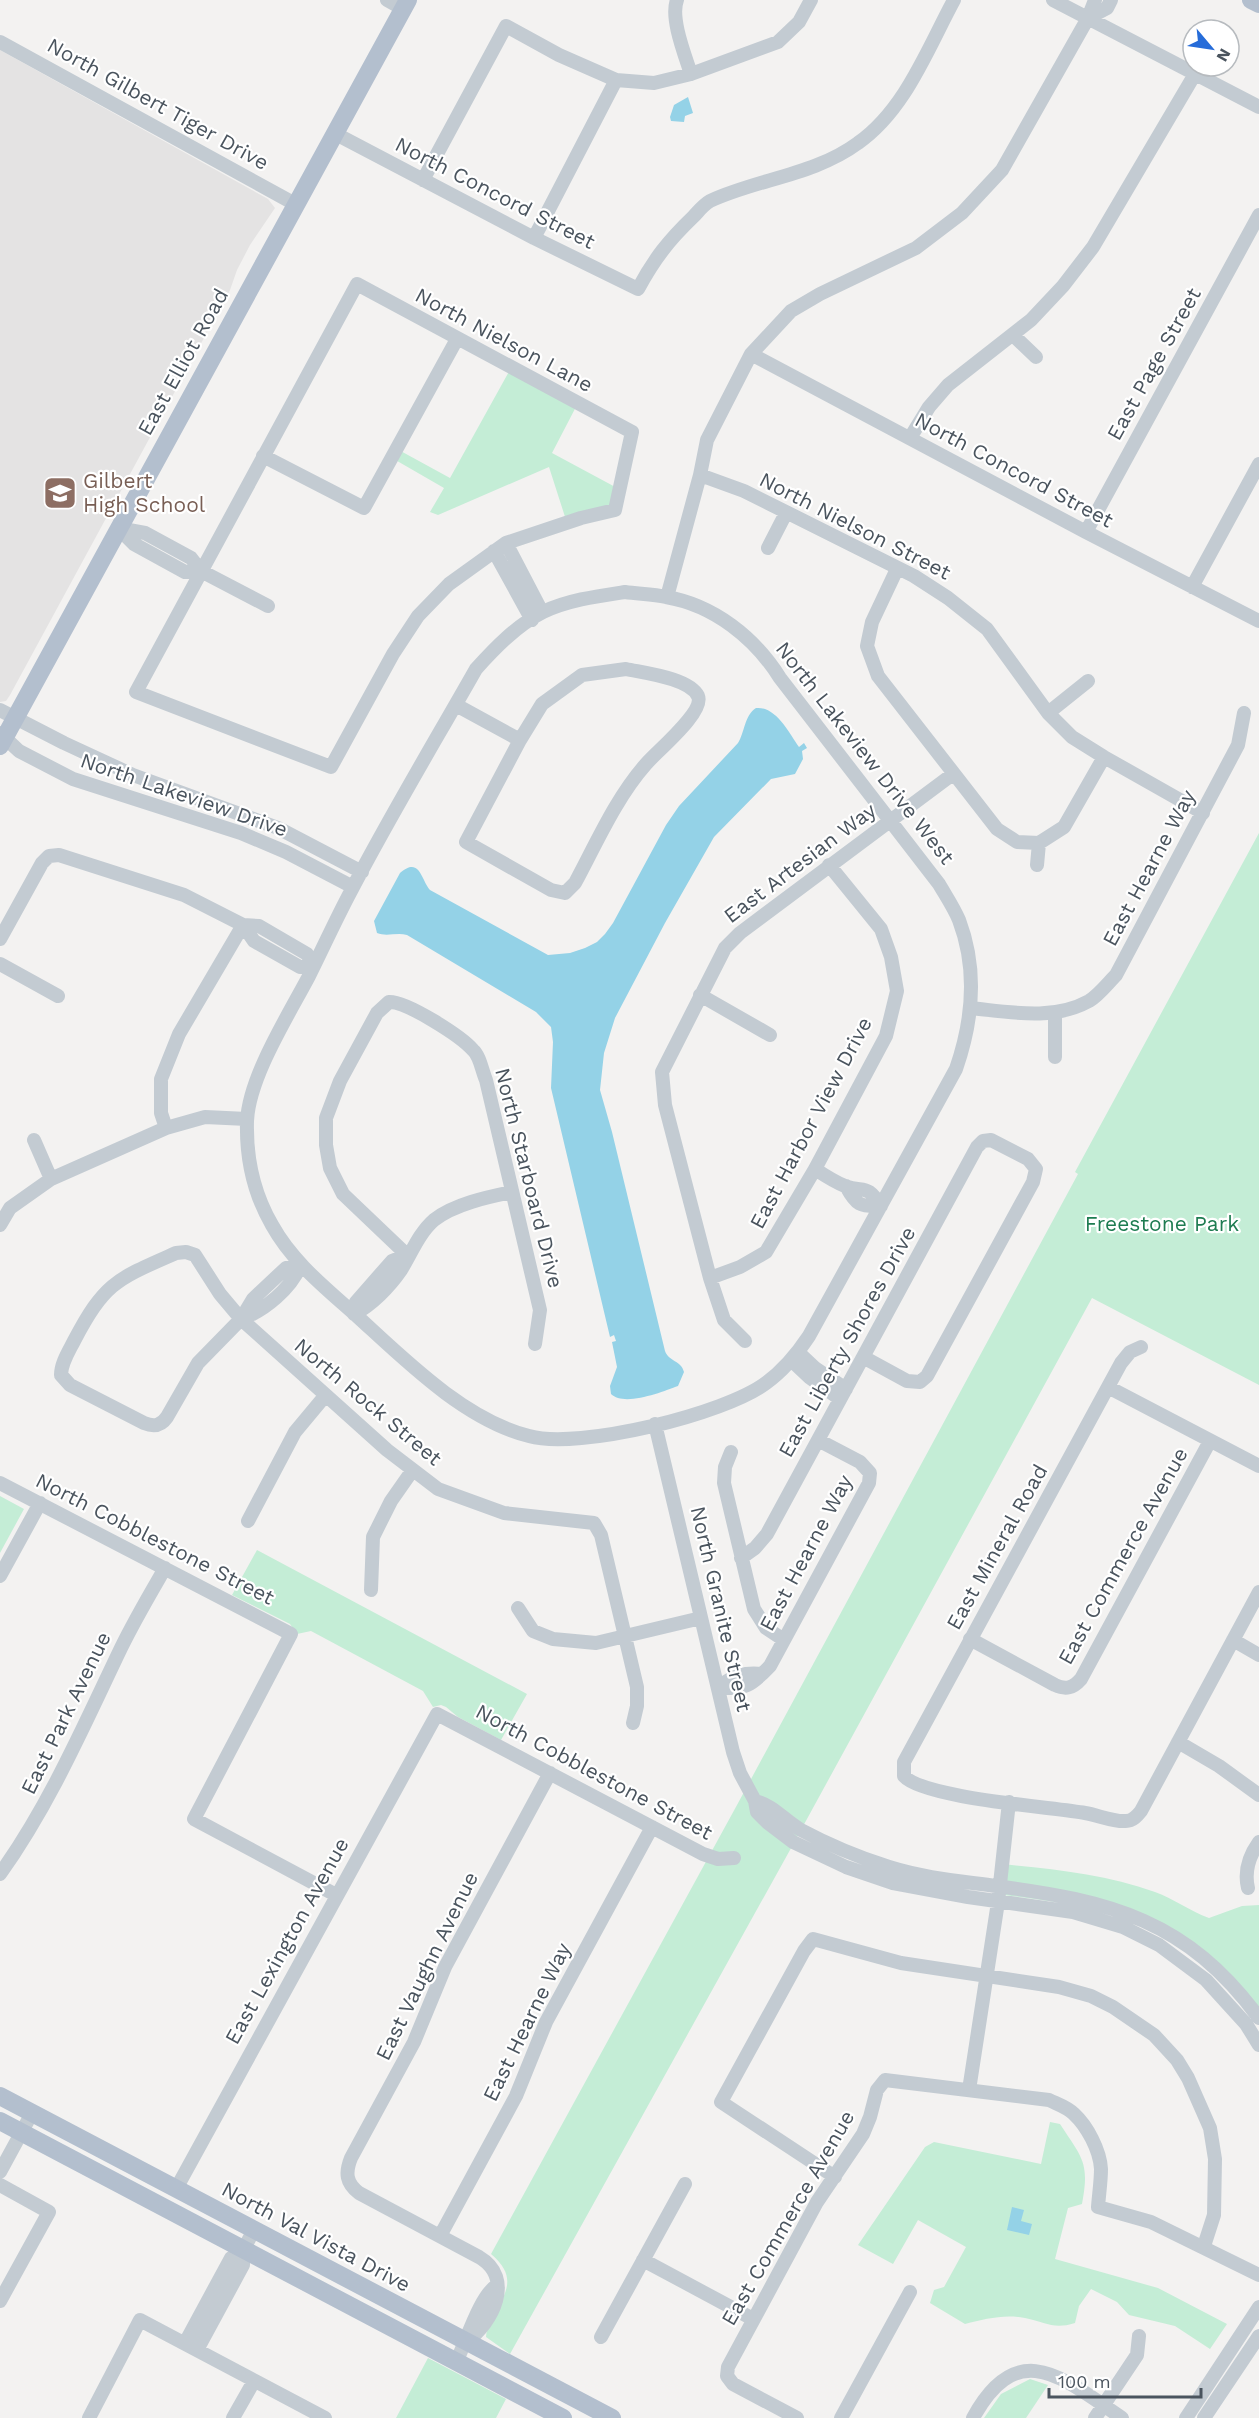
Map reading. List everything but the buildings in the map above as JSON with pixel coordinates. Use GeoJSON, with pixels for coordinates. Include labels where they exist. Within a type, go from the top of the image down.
{"type":"FeatureCollection","features":[{"type":"Feature","properties":{"kind":"main road"},"geometry":{"type":"LineString","coordinates":[[1251,0],[1259,4]]}},
{"type":"Feature","properties":{"kind":"main road","name":"East Elliot Road"},"geometry":{"type":"LineString","coordinates":[[2,739],[7,714],[118,528],[334,133],[399,3]]}},
{"type":"Feature","properties":{"kind":"main road","name":"North Val Vista Drive"},"geometry":{"type":"LineString","coordinates":[[0,2096],[612,2418]]}},
{"type":"Feature","properties":{"kind":"main road"},"geometry":{"type":"LineString","coordinates":[[0,2121],[563,2418]]}},
{"type":"Feature","properties":{"kind":"street"},"geometry":{"type":"LineString","coordinates":[[677,0],[675,5],[678,32],[691,74]]}},
{"type":"Feature","properties":{"kind":"street"},"geometry":{"type":"LineString","coordinates":[[423,180],[506,26],[559,55],[616,80],[654,83],[691,74],[778,42],[799,22],[811,0]]}},
{"type":"Feature","properties":{"kind":"street","name":"North Concord Street"},"geometry":{"type":"LineString","coordinates":[[334,133],[534,238],[638,289],[653,261],[677,232],[707,202],[837,156],[858,143],[882,123],[903,96],[954,0]]}},
{"type":"Feature","properties":{"kind":"street"},"geometry":{"type":"LineString","coordinates":[[1053,0],[1181,67]]}},
{"type":"Feature","properties":{"kind":"street"},"geometry":{"type":"LineString","coordinates":[[667,597],[700,475],[707,440],[751,354],[791,311],[820,294],[916,248],[962,213],[1002,170],[1088,18],[1095,0]]}},
{"type":"Feature","properties":{"kind":"street"},"geometry":{"type":"LineString","coordinates":[[1088,18],[1107,8],[1111,0]]}},
{"type":"Feature","properties":{"kind":"street","name":"North Gilbert Tiger Drive"},"geometry":{"type":"LineString","coordinates":[[0,42],[295,204]]}},
{"type":"Feature","properties":{"kind":"street"},"geometry":{"type":"LineString","coordinates":[[910,438],[929,407],[948,386],[979,359],[1013,335],[1063,286],[1093,247],[1193,78]]}},
{"type":"Feature","properties":{"kind":"street"},"geometry":{"type":"LineString","coordinates":[[1203,78],[1259,108]]}},
{"type":"Feature","properties":{"kind":"street"},"geometry":{"type":"LineString","coordinates":[[534,238],[616,80]]}},
{"type":"Feature","properties":{"kind":"street","name":"East Page Street"},"geometry":{"type":"LineString","coordinates":[[1086,532],[1259,215]]}},
{"type":"Feature","properties":{"kind":"street","name":"North Nielson Lane"},"geometry":{"type":"LineString","coordinates":[[263,456],[357,284],[632,432],[615,510],[581,518],[500,547]]}},
{"type":"Feature","properties":{"kind":"street"},"geometry":{"type":"LineString","coordinates":[[1013,335],[1036,357]]}},
{"type":"Feature","properties":{"kind":"street"},"geometry":{"type":"LineString","coordinates":[[457,339],[364,508],[263,456],[136,692],[331,766],[393,654],[418,616],[449,584],[500,547],[537,616]]}},
{"type":"Feature","properties":{"kind":"street","name":"North Concord Street"},"geometry":{"type":"LineString","coordinates":[[751,354],[1259,621]]}},
{"type":"Feature","properties":{"kind":"street"},"geometry":{"type":"LineString","coordinates":[[1192,587],[1259,464]]}},
{"type":"Feature","properties":{"kind":"street","name":"North Nielson Street"},"geometry":{"type":"LineString","coordinates":[[700,475],[744,492],[897,568],[948,598],[987,629],[1048,713],[1072,737],[1203,813]]}},
{"type":"Feature","properties":{"kind":"street"},"geometry":{"type":"LineString","coordinates":[[768,548],[786,513]]}},
{"type":"Feature","properties":{"kind":"street"},"geometry":{"type":"LineString","coordinates":[[118,528],[134,544],[185,572],[201,571],[268,606]]}},
{"type":"Feature","properties":{"kind":"street"},"geometry":{"type":"LineString","coordinates":[[897,568],[872,622],[867,646],[878,676],[997,830],[1017,842],[1039,843],[1064,827],[1104,757]]}},
{"type":"Feature","properties":{"kind":"street","name":"North Lakeview Drive West"},"geometry":{"type":"LineString","coordinates":[[625,592],[667,597],[692,604],[723,619],[767,657],[780,678],[939,884],[959,918],[970,954],[972,986],[965,1042],[956,1069],[809,1336],[795,1356],[765,1384],[730,1402],[596,1438],[560,1440],[529,1437],[493,1422],[459,1402],[411,1364],[320,1285],[301,1264],[272,1226],[260,1201],[249,1157],[247,1119],[260,1071],[357,880],[476,669],[502,641],[537,616],[592,597],[625,592]]}},
{"type":"Feature","properties":{"kind":"street"},"geometry":{"type":"LineString","coordinates":[[626,669],[672,679],[693,690],[699,701],[694,713],[645,764],[621,798],[575,883],[565,893],[551,890],[466,842],[520,740],[542,704],[582,675],[626,669]]}},
{"type":"Feature","properties":{"kind":"street"},"geometry":{"type":"LineString","coordinates":[[1048,713],[1088,681]]}},
{"type":"Feature","properties":{"kind":"street"},"geometry":{"type":"LineString","coordinates":[[456,705],[520,740]]}},
{"type":"Feature","properties":{"kind":"street","name":"East Hearne Way"},"geometry":{"type":"LineString","coordinates":[[970,1008],[1025,1014],[1055,1014],[1090,1000],[1116,975],[1238,745],[1244,713]]}},
{"type":"Feature","properties":{"kind":"street","name":"North Lakeview Drive"},"geometry":{"type":"LineString","coordinates":[[7,714],[133,775],[278,828],[357,880]]}},
{"type":"Feature","properties":{"kind":"street","name":"North Lakeview Drive"},"geometry":{"type":"LineString","coordinates":[[2,739],[19,751],[73,779],[241,833],[357,880]]}},
{"type":"Feature","properties":{"kind":"street","name":"East Artesian Way"},"geometry":{"type":"LineString","coordinates":[[745,1341],[724,1320],[710,1278],[665,1105],[662,1072],[725,948],[740,933],[829,865],[953,774]]}},
{"type":"Feature","properties":{"kind":"street"},"geometry":{"type":"LineString","coordinates":[[1036,865],[1039,843]]}},
{"type":"Feature","properties":{"kind":"street"},"geometry":{"type":"LineString","coordinates":[[0,939],[39,867],[50,856],[64,856],[184,895],[243,925],[260,926],[307,954],[314,966]]}},
{"type":"Feature","properties":{"kind":"street","name":"East Harbor View Drive"},"geometry":{"type":"LineString","coordinates":[[710,1278],[740,1267],[766,1252],[815,1169],[886,1036],[897,991],[891,957],[881,929],[829,865]]}},
{"type":"Feature","properties":{"kind":"street"},"geometry":{"type":"LineString","coordinates":[[166,1128],[161,1113],[161,1079],[179,1034],[243,925]]}},
{"type":"Feature","properties":{"kind":"street"},"geometry":{"type":"LineString","coordinates":[[0,964],[58,996]]}},
{"type":"Feature","properties":{"kind":"street"},"geometry":{"type":"LineString","coordinates":[[700,995],[770,1035]]}},
{"type":"Feature","properties":{"kind":"street","name":"North Starboard Drive"},"geometry":{"type":"LineString","coordinates":[[407,1255],[343,1194],[330,1168],[326,1145],[326,1118],[340,1081],[377,1013],[389,1002],[403,1005],[446,1028],[475,1051],[486,1080],[540,1310],[535,1344]]}},
{"type":"Feature","properties":{"kind":"street"},"geometry":{"type":"LineString","coordinates":[[1054,1057],[1055,1014]]}},
{"type":"Feature","properties":{"kind":"street"},"geometry":{"type":"LineString","coordinates":[[0,1225],[10,1208],[51,1179],[166,1128],[206,1118],[247,1119]]}},
{"type":"Feature","properties":{"kind":"street"},"geometry":{"type":"LineString","coordinates":[[34,1140],[51,1179]]}},
{"type":"Feature","properties":{"kind":"street","name":"East Liberty Shores Drive"},"geometry":{"type":"LineString","coordinates":[[741,1558],[755,1548],[766,1534],[975,1150],[983,1141],[995,1141],[1028,1159],[1036,1169],[1033,1182],[927,1376],[920,1382],[907,1381],[863,1357]]}},
{"type":"Feature","properties":{"kind":"street"},"geometry":{"type":"LineString","coordinates":[[815,1169],[846,1186],[854,1201],[865,1207],[881,1206]]}},
{"type":"Feature","properties":{"kind":"street"},"geometry":{"type":"LineString","coordinates":[[354,1314],[367,1308],[401,1270],[407,1255],[435,1220],[473,1200],[512,1192]]}},
{"type":"Feature","properties":{"kind":"street","name":"North Rock Street"},"geometry":{"type":"LineString","coordinates":[[241,1319],[198,1363],[167,1417],[157,1426],[144,1423],[112,1407],[67,1382],[61,1375],[64,1361],[88,1314],[106,1290],[129,1274],[176,1253],[190,1253],[198,1259],[214,1286],[241,1319],[325,1396],[412,1471],[438,1489],[504,1513],[594,1523],[601,1535],[625,1636]]}},
{"type":"Feature","properties":{"kind":"street"},"geometry":{"type":"LineString","coordinates":[[241,1319],[253,1299],[267,1284],[286,1268],[301,1264]]}},
{"type":"Feature","properties":{"kind":"street","name":"East Mineral Road"},"geometry":{"type":"LineString","coordinates":[[1009,1802],[938,1791],[915,1784],[904,1776],[904,1762],[1108,1387],[1125,1358],[1141,1347]]}},
{"type":"Feature","properties":{"kind":"street"},"geometry":{"type":"LineString","coordinates":[[795,1356],[809,1377],[843,1394]]}},
{"type":"Feature","properties":{"kind":"street"},"geometry":{"type":"LineString","coordinates":[[1108,1387],[1259,1466]]}},
{"type":"Feature","properties":{"kind":"street"},"geometry":{"type":"LineString","coordinates":[[248,1521],[296,1432],[325,1396]]}},
{"type":"Feature","properties":{"kind":"street","name":"North Granite Street"},"geometry":{"type":"LineString","coordinates":[[655,1424],[736,1762],[755,1801],[765,1803],[797,1836]]}},
{"type":"Feature","properties":{"kind":"street","name":"East Hearne Way"},"geometry":{"type":"LineString","coordinates":[[718,1687],[734,1689],[750,1685],[770,1666],[870,1478],[870,1473],[864,1465],[818,1440]]}},
{"type":"Feature","properties":{"kind":"street","name":"East Commerce Avenue"},"geometry":{"type":"LineString","coordinates":[[970,1639],[1055,1685],[1069,1688],[1081,1679],[1210,1440]]}},
{"type":"Feature","properties":{"kind":"street"},"geometry":{"type":"LineString","coordinates":[[731,1452],[725,1467],[724,1483],[757,1616],[766,1628],[784,1640]]}},
{"type":"Feature","properties":{"kind":"street"},"geometry":{"type":"LineString","coordinates":[[371,1590],[373,1537],[391,1501],[412,1471]]}},
{"type":"Feature","properties":{"kind":"street","name":"North Cobblestone Street"},"geometry":{"type":"LineString","coordinates":[[0,1483],[291,1634],[194,1819],[336,1895]]}},
{"type":"Feature","properties":{"kind":"street"},"geometry":{"type":"LineString","coordinates":[[0,1576],[40,1503]]}},
{"type":"Feature","properties":{"kind":"street","name":"East Park Avenue"},"geometry":{"type":"LineString","coordinates":[[0,1874],[28,1834],[102,1692],[121,1647],[165,1568]]}},
{"type":"Feature","properties":{"kind":"street"},"geometry":{"type":"LineString","coordinates":[[1259,1592],[1141,1811],[1131,1820],[1123,1821],[1009,1802],[998,1902],[969,2090],[1049,2100],[1064,2107],[1083,2125],[1097,2152],[1101,2169],[1098,2206],[1151,2222],[1204,2246],[1259,2275]]}},
{"type":"Feature","properties":{"kind":"street"},"geometry":{"type":"LineString","coordinates":[[518,1608],[533,1631],[553,1639],[596,1642],[701,1618]]}},
{"type":"Feature","properties":{"kind":"street"},"geometry":{"type":"LineString","coordinates":[[625,1636],[638,1696],[633,1724]]}},
{"type":"Feature","properties":{"kind":"street"},"geometry":{"type":"LineString","coordinates":[[1233,1640],[1259,1655]]}},
{"type":"Feature","properties":{"kind":"street","name":"North Cobblestone Street"},"geometry":{"type":"LineString","coordinates":[[437,1714],[707,1856],[718,1859],[734,1858]]}},
{"type":"Feature","properties":{"kind":"street","name":"East Lexington Avenue"},"geometry":{"type":"LineString","coordinates":[[176,2189],[437,1714]]}},
{"type":"Feature","properties":{"kind":"street"},"geometry":{"type":"LineString","coordinates":[[1178,1742],[1219,1766],[1259,1795]]}},
{"type":"Feature","properties":{"kind":"street","name":"East Vaughn Avenue"},"geometry":{"type":"LineString","coordinates":[[440,2236],[359,2193],[350,2185],[347,2178],[351,2158],[418,2033],[444,1967],[550,1773]]}},
{"type":"Feature","properties":{"kind":"street","name":"East Hearne Way"},"geometry":{"type":"LineString","coordinates":[[440,2236],[516,2096],[546,2022],[652,1827]]}},
{"type":"Feature","properties":{"kind":"street"},"geometry":{"type":"LineString","coordinates":[[797,1836],[908,1872],[1067,1896],[1102,1904],[1160,1928],[1217,1969],[1255,2027]]}},
{"type":"Feature","properties":{"kind":"street"},"geometry":{"type":"LineString","coordinates":[[797,1836],[846,1867],[895,1883],[998,1902],[1090,1915],[1141,1935],[1193,1968],[1255,2027]]}},
{"type":"Feature","properties":{"kind":"street"},"geometry":{"type":"LineString","coordinates":[[1248,1888],[1247,1867],[1259,1842]]}},
{"type":"Feature","properties":{"kind":"street"},"geometry":{"type":"LineString","coordinates":[[835,2176],[721,2102],[804,1951],[813,1939],[901,1963],[1059,1987],[1091,1996],[1119,2011],[1154,2035],[1178,2060],[1198,2098],[1210,2128],[1215,2180],[1214,2215],[1204,2246]]}},
{"type":"Feature","properties":{"kind":"street","name":"East Commerce Avenue"},"geometry":{"type":"LineString","coordinates":[[797,2418],[737,2386],[727,2376],[730,2362],[808,2218],[862,2134],[873,2108],[877,2090],[885,2080],[969,2090]]}},
{"type":"Feature","properties":{"kind":"street"},"geometry":{"type":"LineString","coordinates":[[0,2172],[32,2113]]}},
{"type":"Feature","properties":{"kind":"street"},"geometry":{"type":"LineString","coordinates":[[601,2337],[684,2184]]}},
{"type":"Feature","properties":{"kind":"street"},"geometry":{"type":"LineString","coordinates":[[0,2185],[49,2211],[0,2301]]}},
{"type":"Feature","properties":{"kind":"street"},"geometry":{"type":"LineString","coordinates":[[191,2346],[243,2265],[243,2250],[254,2230]]}},
{"type":"Feature","properties":{"kind":"street"},"geometry":{"type":"LineString","coordinates":[[440,2236],[494,2268],[497,2285],[490,2292],[470,2328],[456,2362]]}},
{"type":"Feature","properties":{"kind":"street"},"geometry":{"type":"LineString","coordinates":[[643,2260],[753,2319]]}},
{"type":"Feature","properties":{"kind":"street"},"geometry":{"type":"LineString","coordinates":[[842,2418],[910,2292]]}},
{"type":"Feature","properties":{"kind":"street"},"geometry":{"type":"LineString","coordinates":[[1186,2418],[1259,2307]]}},
{"type":"Feature","properties":{"kind":"street"},"geometry":{"type":"LineString","coordinates":[[89,2418],[140,2320],[325,2418]]}},
{"type":"Feature","properties":{"kind":"street"},"geometry":{"type":"LineString","coordinates":[[1095,2418],[1137,2355],[1139,2336]]}},
{"type":"Feature","properties":{"kind":"street"},"geometry":{"type":"LineString","coordinates":[[1204,2418],[1259,2336]]}},
{"type":"Feature","properties":{"kind":"street"},"geometry":{"type":"LineString","coordinates":[[973,2418],[986,2396],[996,2385],[1016,2373],[1038,2371],[1064,2379],[1122,2418]]}},
{"type":"Feature","properties":{"kind":"street"},"geometry":{"type":"LineString","coordinates":[[232,2418],[254,2380]]}},
{"type":"Feature","properties":{"kind":"shaded area","name":"Gilbert High School"},"geometry":{"type":"Polygon","coordinates":[[[0,50],[268,199],[275,208],[250,245],[230,290],[10,695],[6,701],[0,702],[0,50]]]}},
{"type":"Feature","properties":{"kind":"green space"},"geometry":{"type":"Polygon","coordinates":[[[511,368],[578,403],[552,453],[619,489],[615,510],[567,523],[549,467],[438,515],[430,512],[444,488],[392,458],[397,449],[450,478],[511,368]]]}},
{"type":"Feature","properties":{"kind":"green space","name":"Freestone Park"},"geometry":{"type":"Polygon","coordinates":[[[1259,833],[1259,1385],[1092,1298],[790,1850],[510,2354],[486,2337],[493,2315],[507,2286],[507,2276],[502,2265],[491,2254],[737,1805],[1078,1174],[1075,1172],[1259,833]]]}},
{"type":"Feature","properties":{"kind":"green space"},"geometry":{"type":"Polygon","coordinates":[[[0,1496],[24,1509],[0,1553],[0,1496]]]}},
{"type":"Feature","properties":{"kind":"green space"},"geometry":{"type":"Polygon","coordinates":[[[257,1550],[527,1694],[501,1740],[458,1717],[446,1707],[441,1705],[433,1707],[423,1691],[311,1631],[297,1634],[290,1624],[232,1595],[257,1550]]]}},
{"type":"Feature","properties":{"kind":"green space"},"geometry":{"type":"Polygon","coordinates":[[[1001,1864],[1060,1870],[1118,1881],[1162,1895],[1209,1918],[1242,1906],[1259,1905],[1259,2014],[1188,1952],[1143,1926],[1082,1907],[997,1894],[1001,1864]]]}},
{"type":"Feature","properties":{"kind":"green space"},"geometry":{"type":"Polygon","coordinates":[[[1050,2122],[1060,2124],[1079,2153],[1085,2179],[1082,2204],[1068,2208],[1055,2259],[1158,2288],[1227,2324],[1210,2349],[1175,2326],[1129,2315],[1117,2302],[1091,2289],[1079,2306],[1075,2323],[1055,2326],[1025,2318],[1002,2317],[965,2324],[930,2303],[934,2290],[944,2287],[966,2247],[918,2220],[893,2264],[858,2245],[925,2147],[934,2142],[1041,2164],[1050,2122]]]}},
{"type":"Feature","properties":{"kind":"green space"},"geometry":{"type":"Polygon","coordinates":[[[428,2358],[506,2399],[496,2418],[396,2418],[428,2358]]]}},
{"type":"Feature","properties":{"kind":"green space"},"geometry":{"type":"Polygon","coordinates":[[[1030,2379],[1048,2385],[1026,2418],[984,2418],[1001,2394],[1030,2379]]]}},
{"type":"Feature","properties":{"kind":"water"},"geometry":{"type":"Polygon","coordinates":[[[688,97],[693,113],[685,116],[684,122],[671,121],[674,105],[688,97]]]}},
{"type":"Feature","properties":{"kind":"water"},"geometry":{"type":"Polygon","coordinates":[[[756,708],[770,711],[776,716],[799,747],[804,743],[807,748],[802,751],[803,759],[795,774],[771,779],[714,837],[615,1018],[604,1053],[600,1090],[665,1351],[684,1372],[678,1386],[663,1392],[634,1399],[617,1398],[611,1394],[610,1386],[617,1367],[612,1342],[616,1341],[614,1335],[610,1337],[551,1088],[553,1042],[551,1027],[536,1012],[407,935],[377,933],[374,921],[400,873],[412,867],[419,871],[430,890],[548,955],[570,953],[597,942],[613,923],[666,825],[679,806],[738,743],[749,715],[756,708]]]}},
{"type":"Feature","properties":{"kind":"water"},"geometry":{"type":"Polygon","coordinates":[[[1012,2207],[1024,2210],[1021,2221],[1032,2224],[1029,2235],[1007,2230],[1012,2207]]]}},
{"type":"Feature","properties":{"kind":"place","name":"Gilbert High School"},"geometry":{"type":"Point","coordinates":[60,493]}}]}
